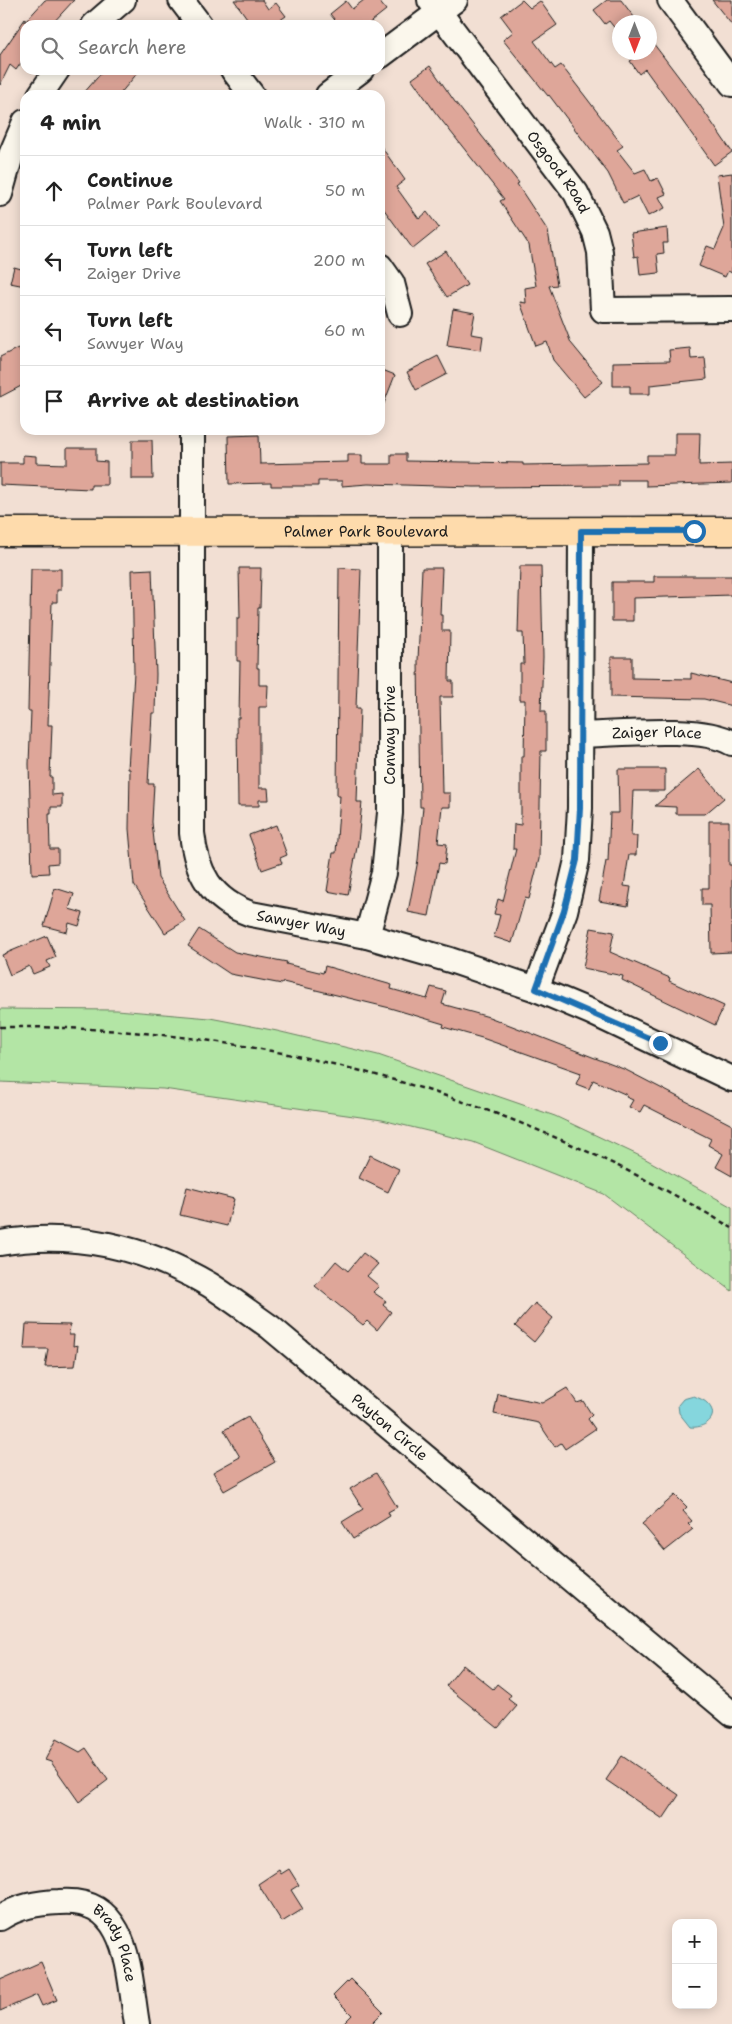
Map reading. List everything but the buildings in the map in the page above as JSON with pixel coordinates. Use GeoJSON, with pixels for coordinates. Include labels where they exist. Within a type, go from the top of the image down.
{"type":"FeatureCollection","features":[{"type":"Feature","properties":{"kind":"main road","name":"Palmer Park Boulevard"},"geometry":{"type":"LineString","coordinates":[[0,532],[191,533],[732,530]]}},
{"type":"Feature","properties":{"kind":"street"},"geometry":{"type":"LineString","coordinates":[[100,20],[122,0]]}},
{"type":"Feature","properties":{"kind":"street"},"geometry":{"type":"LineString","coordinates":[[181,0],[196,20]]}},
{"type":"Feature","properties":{"kind":"street"},"geometry":{"type":"LineString","coordinates":[[670,0],[732,84]]}},
{"type":"Feature","properties":{"kind":"street"},"geometry":{"type":"LineString","coordinates":[[385,52],[441,4]]}},
{"type":"Feature","properties":{"kind":"street","name":"Osgood Road"},"geometry":{"type":"LineString","coordinates":[[441,4],[576,194],[588,216],[600,252],[603,310],[732,310]]}},
{"type":"Feature","properties":{"kind":"street"},"geometry":{"type":"LineString","coordinates":[[43,90],[54,75]]}},
{"type":"Feature","properties":{"kind":"street"},"geometry":{"type":"LineString","coordinates":[[237,75],[248,90]]}},
{"type":"Feature","properties":{"kind":"street"},"geometry":{"type":"LineString","coordinates":[[335,90],[355,75]]}},
{"type":"Feature","properties":{"kind":"street"},"geometry":{"type":"LineString","coordinates":[[0,194],[11,155],[20,134]]}},
{"type":"Feature","properties":{"kind":"street"},"geometry":{"type":"LineString","coordinates":[[385,273],[392,283],[400,314]]}},
{"type":"Feature","properties":{"kind":"street","name":"Sawyer Way"},"geometry":{"type":"LineString","coordinates":[[192,435],[192,832],[194,856],[201,872],[220,897],[236,909],[251,914],[367,936],[450,960],[536,989],[632,1030],[732,1078]]}},
{"type":"Feature","properties":{"kind":"street","name":"Conway Drive"},"geometry":{"type":"LineString","coordinates":[[367,936],[384,873],[390,813],[390,531]]}},
{"type":"Feature","properties":{"kind":"street"},"geometry":{"type":"LineString","coordinates":[[536,989],[564,911],[577,860],[581,735],[581,531]]}},
{"type":"Feature","properties":{"kind":"street","name":"Zaiger Place"},"geometry":{"type":"LineString","coordinates":[[581,735],[700,733],[721,737],[732,742]]}},
{"type":"Feature","properties":{"kind":"street","name":"Payton Circle"},"geometry":{"type":"LineString","coordinates":[[0,1243],[54,1237],[87,1240],[122,1247],[167,1264],[209,1285],[270,1327],[732,1714]]}},
{"type":"Feature","properties":{"kind":"street","name":"Brady Place"},"geometry":{"type":"LineString","coordinates":[[0,1918],[29,1904],[69,1901],[87,1903],[102,1911],[115,1926],[122,1943],[137,2024]]}},
{"type":"Feature","properties":{"kind":"path"},"geometry":{"type":"LineString","coordinates":[[0,1027],[94,1029],[186,1037],[284,1053],[380,1075],[481,1108],[563,1140],[655,1185],[732,1228]]}},
{"type":"Feature","properties":{"kind":"green space"},"geometry":{"type":"Polygon","coordinates":[[[0,1009],[117,1010],[210,1018],[277,1031],[378,1055],[555,1116],[642,1157],[732,1207],[732,1291],[604,1194],[473,1142],[382,1120],[163,1089],[0,1082],[0,1009]]]}},
{"type":"Feature","properties":{"kind":"water"},"geometry":{"type":"Polygon","coordinates":[[[694,1396],[707,1403],[712,1414],[709,1422],[700,1426],[690,1427],[679,1413],[678,1405],[683,1399],[694,1396]]]}},
{"type":"Feature","properties":{"kind":"route"},"geometry":{"type":"LineString","coordinates":[[660,1043],[536,989],[572,887],[577,860],[580,808],[581,531],[694,531]]}}]}
